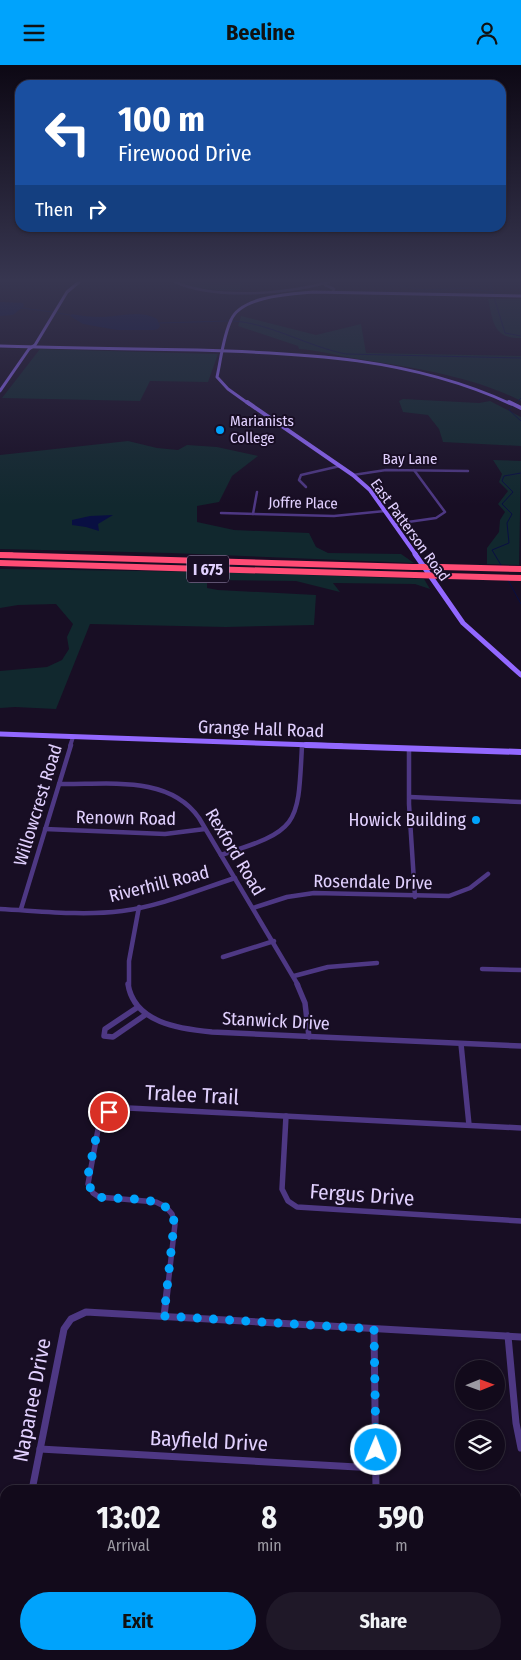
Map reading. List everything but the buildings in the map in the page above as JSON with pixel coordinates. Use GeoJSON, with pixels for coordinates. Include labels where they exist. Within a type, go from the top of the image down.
{"type":"FeatureCollection","features":[{"type":"Feature","properties":{"kind":"highway","name":"I 675"},"geometry":{"type":"LineString","coordinates":[[0,555],[521,569]]}},
{"type":"Feature","properties":{"kind":"highway","name":"I 675"},"geometry":{"type":"LineString","coordinates":[[0,563],[521,578]]}},
{"type":"Feature","properties":{"kind":"street"},"geometry":{"type":"LineString","coordinates":[[0,391],[24,356]]}},
{"type":"Feature","properties":{"kind":"street","name":"East Patterson Road"},"geometry":{"type":"LineString","coordinates":[[223,356],[217,377],[219,381],[370,489],[463,623],[521,675]]}},
{"type":"Feature","properties":{"kind":"street"},"geometry":{"type":"LineString","coordinates":[[321,356],[395,367],[468,385],[520,410]]}},
{"type":"Feature","properties":{"kind":"street"},"geometry":{"type":"LineString","coordinates":[[306,487],[299,480],[302,475],[340,466]]}},
{"type":"Feature","properties":{"kind":"street","name":"Bay Lane"},"geometry":{"type":"LineString","coordinates":[[353,475],[382,470],[468,471]]}},
{"type":"Feature","properties":{"kind":"street"},"geometry":{"type":"LineString","coordinates":[[394,523],[436,518],[445,512],[414,470]]}},
{"type":"Feature","properties":{"kind":"street"},"geometry":{"type":"LineString","coordinates":[[254,514],[257,492]]}},
{"type":"Feature","properties":{"kind":"street","name":"Joffre Place"},"geometry":{"type":"LineString","coordinates":[[221,513],[334,516],[385,511]]}},
{"type":"Feature","properties":{"kind":"street","name":"Grange Hall Road"},"geometry":{"type":"LineString","coordinates":[[0,734],[521,752]]}},
{"type":"Feature","properties":{"kind":"street","name":"Willowcrest Road"},"geometry":{"type":"LineString","coordinates":[[21,909],[73,737]]}},
{"type":"Feature","properties":{"kind":"street"},"geometry":{"type":"LineString","coordinates":[[221,855],[270,840],[292,823],[299,802],[302,745]]}},
{"type":"Feature","properties":{"kind":"street"},"geometry":{"type":"LineString","coordinates":[[409,749],[415,897]]}},
{"type":"Feature","properties":{"kind":"street","name":"Rexford Road"},"geometry":{"type":"LineString","coordinates":[[59,784],[142,787],[166,791],[188,803],[294,976],[305,1003],[309,1037]]}},
{"type":"Feature","properties":{"kind":"street"},"geometry":{"type":"LineString","coordinates":[[410,797],[521,802]]}},
{"type":"Feature","properties":{"kind":"street","name":"Renown Road"},"geometry":{"type":"LineString","coordinates":[[45,829],[164,834],[205,829]]}},
{"type":"Feature","properties":{"kind":"street","name":"Rosendale Drive"},"geometry":{"type":"LineString","coordinates":[[253,908],[287,897],[314,893],[441,897],[457,894],[479,883],[488,874]]}},
{"type":"Feature","properties":{"kind":"street","name":"Riverhill Road"},"geometry":{"type":"LineString","coordinates":[[0,909],[94,913],[139,907],[235,878]]}},
{"type":"Feature","properties":{"kind":"street","name":"Stanwick Drive"},"geometry":{"type":"LineString","coordinates":[[139,907],[128,979],[131,992],[138,1007],[146,1015],[172,1026],[190,1031],[521,1045]]}},
{"type":"Feature","properties":{"kind":"street"},"geometry":{"type":"LineString","coordinates":[[222,957],[274,941]]}},
{"type":"Feature","properties":{"kind":"street"},"geometry":{"type":"LineString","coordinates":[[294,976],[328,967],[377,963]]}},
{"type":"Feature","properties":{"kind":"street"},"geometry":{"type":"LineString","coordinates":[[482,969],[521,970]]}},
{"type":"Feature","properties":{"kind":"street"},"geometry":{"type":"LineString","coordinates":[[138,1007],[105,1029],[104,1036],[113,1037],[146,1015]]}},
{"type":"Feature","properties":{"kind":"street"},"geometry":{"type":"LineString","coordinates":[[462,1044],[469,1125]]}},
{"type":"Feature","properties":{"kind":"street","name":"Tralee Trail"},"geometry":{"type":"LineString","coordinates":[[164,1316],[174,1224],[173,1215],[168,1208],[160,1203],[108,1198],[93,1193],[88,1183],[99,1124],[102,1117],[109,1112],[128,1108],[521,1128]]}},
{"type":"Feature","properties":{"kind":"street","name":"Fergus Drive"},"geometry":{"type":"LineString","coordinates":[[286,1116],[282,1189],[288,1201],[297,1207],[359,1213],[521,1221]]}},
{"type":"Feature","properties":{"kind":"street","name":"Napanee Drive"},"geometry":{"type":"LineString","coordinates":[[33,1485],[64,1329],[71,1319],[86,1313],[164,1316]]}},
{"type":"Feature","properties":{"kind":"street"},"geometry":{"type":"LineString","coordinates":[[164,1316],[521,1337]]}},
{"type":"Feature","properties":{"kind":"street"},"geometry":{"type":"LineString","coordinates":[[374,1329],[376,1485]]}},
{"type":"Feature","properties":{"kind":"street"},"geometry":{"type":"LineString","coordinates":[[508,1336],[516,1423],[521,1448]]}},
{"type":"Feature","properties":{"kind":"street","name":"Bayfield Drive"},"geometry":{"type":"LineString","coordinates":[[40,1449],[375,1468]]}},
{"type":"Feature","properties":{"kind":"green space"},"geometry":{"type":"Polygon","coordinates":[[[34,356],[217,356],[208,382],[150,381],[140,401],[2,398],[34,356]]]}},
{"type":"Feature","properties":{"kind":"green space"},"geometry":{"type":"Polygon","coordinates":[[[343,356],[521,356],[521,401],[460,378],[343,356]]]}},
{"type":"Feature","properties":{"kind":"green space"},"geometry":{"type":"Polygon","coordinates":[[[403,399],[479,403],[490,401],[521,417],[521,446],[443,442],[439,429],[428,415],[403,412],[399,401],[403,399]]]}},
{"type":"Feature","properties":{"kind":"green space"},"geometry":{"type":"Polygon","coordinates":[[[128,441],[157,448],[178,450],[187,445],[217,447],[258,456],[232,476],[219,502],[197,506],[197,522],[234,530],[309,533],[316,547],[328,553],[401,554],[414,563],[171,553],[0,549],[0,455],[128,441]]]}},
{"type":"Feature","properties":{"kind":"green space"},"geometry":{"type":"Polygon","coordinates":[[[493,460],[521,461],[519,565],[487,564],[487,548],[499,532],[500,520],[505,512],[498,504],[508,491],[499,482],[502,474],[493,460]]]}},
{"type":"Feature","properties":{"kind":"green space"},"geometry":{"type":"Polygon","coordinates":[[[0,569],[213,572],[424,579],[430,589],[415,584],[333,583],[340,592],[296,581],[207,580],[207,588],[218,590],[316,595],[314,625],[226,627],[90,624],[56,709],[0,708],[0,671],[47,667],[62,660],[69,649],[67,637],[73,624],[56,604],[18,605],[0,608],[0,569]]]}},
{"type":"Feature","properties":{"kind":"shaded area"},"geometry":{"type":"Polygon","coordinates":[[[113,515],[98,524],[99,531],[72,525],[72,520],[90,516],[113,515]]]}},
{"type":"Feature","properties":{"kind":"waterway"},"geometry":{"type":"LineString","coordinates":[[452,356],[521,358]]}},
{"type":"Feature","properties":{"kind":"waterway"},"geometry":{"type":"LineString","coordinates":[[516,403],[521,398]]}},
{"type":"Feature","properties":{"kind":"waterway"},"geometry":{"type":"LineString","coordinates":[[513,406],[509,410],[521,421]]}},
{"type":"Feature","properties":{"kind":"waterway"},"geometry":{"type":"LineString","coordinates":[[501,565],[492,550],[509,543],[507,523],[512,514],[502,504],[513,492],[502,481],[504,476],[521,473]]}},
{"type":"Feature","properties":{"kind":"waterway"},"geometry":{"type":"LineString","coordinates":[[508,580],[521,604]]}},
{"type":"Feature","properties":{"kind":"place","name":"Marianists College"},"geometry":{"type":"Point","coordinates":[220,430]}},
{"type":"Feature","properties":{"kind":"place","name":"Howick Building"},"geometry":{"type":"Point","coordinates":[476,820]}},
{"type":"Feature","properties":{"kind":"route"},"geometry":{"type":"LineString","coordinates":[[109,1112],[102,1117],[99,1124],[88,1183],[93,1193],[99,1197],[154,1201],[165,1205],[171,1211],[174,1224],[164,1316],[374,1329],[376,1450]]}}]}
